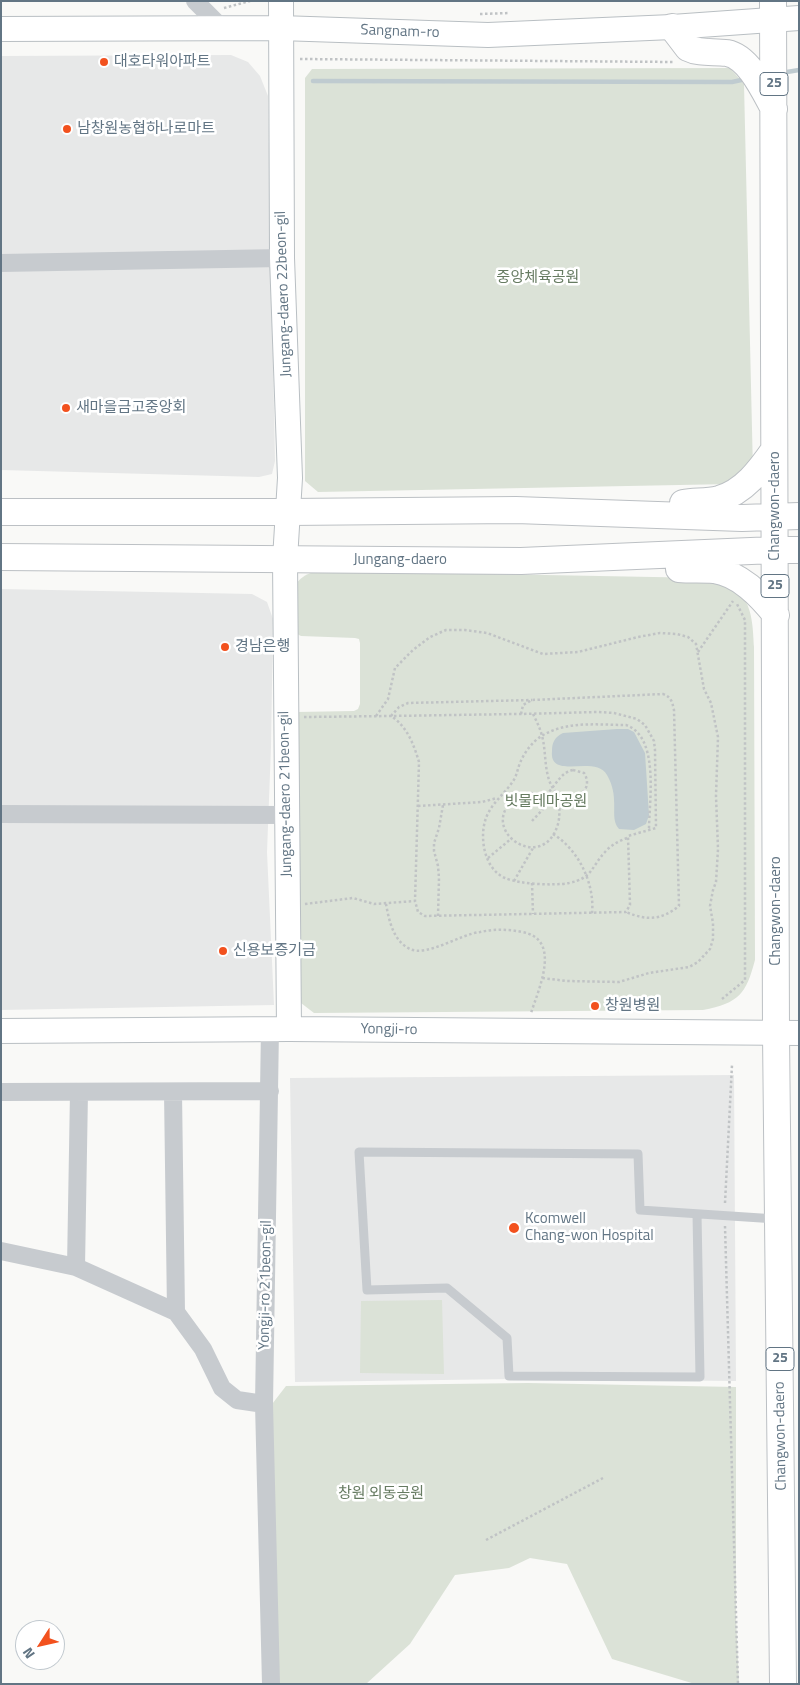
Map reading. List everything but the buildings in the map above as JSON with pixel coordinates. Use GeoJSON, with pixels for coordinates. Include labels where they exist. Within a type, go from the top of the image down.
{"type":"FeatureCollection","features":[{"type":"Feature","properties":{"kind":"main road","name":"Jungang-daero 22beon-gil"},"geometry":{"type":"LineString","coordinates":[[281,1],[282,258],[290,478],[285,559]]}},
{"type":"Feature","properties":{"kind":"main road","name":"Sangnam-ro"},"geometry":{"type":"LineString","coordinates":[[1,29],[280,28],[488,35],[672,27],[780,17]]}},
{"type":"Feature","properties":{"kind":"main road","name":"25"},"geometry":{"type":"LineString","coordinates":[[774,109],[780,17]]}},
{"type":"Feature","properties":{"kind":"main road"},"geometry":{"type":"LineString","coordinates":[[672,27],[688,48],[734,56],[750,69],[774,109]]}},
{"type":"Feature","properties":{"kind":"main road","name":"Changwon-daero"},"geometry":{"type":"LineString","coordinates":[[774,109],[774,450],[787,517],[786,550],[776,615],[788,1034],[778,1219],[783,1684]]}},
{"type":"Feature","properties":{"kind":"main road"},"geometry":{"type":"LineString","coordinates":[[658,514],[684,502],[703,502],[730,494],[750,480],[774,450]]}},
{"type":"Feature","properties":{"kind":"main road"},"geometry":{"type":"LineString","coordinates":[[1,512],[516,510],[742,518],[787,517]]}},
{"type":"Feature","properties":{"kind":"main road","name":"Jungang-daero"},"geometry":{"type":"LineString","coordinates":[[1,557],[521,561],[786,550]]}},
{"type":"Feature","properties":{"kind":"main road"},"geometry":{"type":"LineString","coordinates":[[628,556],[661,569],[713,570],[727,574],[755,591],[776,615]]}},
{"type":"Feature","properties":{"kind":"main road","name":"Jungang-daero 21beon-gil"},"geometry":{"type":"LineString","coordinates":[[279,1029],[287,902],[285,559]]}},
{"type":"Feature","properties":{"kind":"main road","name":"Yongji-ro"},"geometry":{"type":"LineString","coordinates":[[1,1031],[279,1029],[788,1034]]}},
{"type":"Feature","properties":{"kind":"street"},"geometry":{"type":"LineString","coordinates":[[198,4],[223,29]]}},
{"type":"Feature","properties":{"kind":"street"},"geometry":{"type":"LineString","coordinates":[[1,263],[282,258]]}},
{"type":"Feature","properties":{"kind":"street"},"geometry":{"type":"LineString","coordinates":[[1,814],[286,815]]}},
{"type":"Feature","properties":{"kind":"street","name":"Yongji-ro 21beon-gil"},"geometry":{"type":"LineString","coordinates":[[271,1684],[264,1404],[270,1091],[279,1029]]}},
{"type":"Feature","properties":{"kind":"street"},"geometry":{"type":"LineString","coordinates":[[1,1092],[270,1091]]}},
{"type":"Feature","properties":{"kind":"street"},"geometry":{"type":"LineString","coordinates":[[76,1268],[79,1092]]}},
{"type":"Feature","properties":{"kind":"street"},"geometry":{"type":"LineString","coordinates":[[173,1092],[176,1312]]}},
{"type":"Feature","properties":{"kind":"street"},"geometry":{"type":"LineString","coordinates":[[1,1251],[76,1268],[176,1312],[203,1350],[222,1388],[237,1400],[264,1404]]}},
{"type":"Feature","properties":{"kind":"lane"},"geometry":{"type":"LineString","coordinates":[[697,1214],[700,1377],[509,1376],[507,1338],[447,1288],[367,1290],[359,1152],[638,1154],[640,1210],[778,1219]]}},
{"type":"Feature","properties":{"kind":"path"},"geometry":{"type":"LineString","coordinates":[[198,4],[222,8],[250,1]]}},
{"type":"Feature","properties":{"kind":"path"},"geometry":{"type":"LineString","coordinates":[[478,14],[518,13]]}},
{"type":"Feature","properties":{"kind":"path"},"geometry":{"type":"LineString","coordinates":[[293,59],[680,62]]}},
{"type":"Feature","properties":{"kind":"path"},"geometry":{"type":"LineString","coordinates":[[697,653],[734,599],[746,620],[745,980],[722,999]]}},
{"type":"Feature","properties":{"kind":"path"},"geometry":{"type":"LineString","coordinates":[[376,716],[388,699],[395,668],[413,650],[430,637],[446,630],[487,633],[543,654],[578,652],[638,636],[660,633],[688,637],[696,644],[704,689],[711,703],[718,737],[716,796],[717,865],[716,882],[710,906],[713,922],[713,939],[710,949],[698,962],[689,966],[649,973],[619,982],[567,982],[542,978]]}},
{"type":"Feature","properties":{"kind":"path"},"geometry":{"type":"LineString","coordinates":[[663,694],[669,696],[674,710],[679,906],[664,916],[646,919],[626,912],[592,914],[420,915],[415,901],[419,762],[413,744],[403,727],[391,716],[399,707],[408,703],[663,694]]}},
{"type":"Feature","properties":{"kind":"path"},"geometry":{"type":"LineString","coordinates":[[521,714],[523,705],[532,700]]}},
{"type":"Feature","properties":{"kind":"path"},"geometry":{"type":"LineString","coordinates":[[286,716],[598,712],[614,713],[637,719],[645,725],[654,741],[656,828],[649,830],[630,834],[605,852],[592,871],[586,876],[567,883],[532,883],[513,881],[500,876],[484,848],[484,824],[490,809],[515,778],[523,755],[528,748],[542,736],[561,728],[578,725],[626,726],[633,728],[639,733],[645,742],[650,767],[649,830]]}},
{"type":"Feature","properties":{"kind":"path"},"geometry":{"type":"LineString","coordinates":[[533,713],[542,736],[549,781],[557,794],[562,798]]}},
{"type":"Feature","properties":{"kind":"path"},"geometry":{"type":"LineString","coordinates":[[573,770],[584,773],[588,779],[585,790],[576,796],[565,796],[562,798],[560,801],[559,820],[553,834],[544,844],[533,848],[523,847],[517,844],[503,825],[503,814],[513,800],[526,792],[545,795],[566,771],[573,770]]}},
{"type":"Feature","properties":{"kind":"path"},"geometry":{"type":"LineString","coordinates":[[532,822],[557,794]]}},
{"type":"Feature","properties":{"kind":"path"},"geometry":{"type":"LineString","coordinates":[[418,806],[482,802],[498,798]]}},
{"type":"Feature","properties":{"kind":"path"},"geometry":{"type":"LineString","coordinates":[[438,916],[439,872],[434,843],[443,805]]}},
{"type":"Feature","properties":{"kind":"path"},"geometry":{"type":"LineString","coordinates":[[553,834],[567,844],[586,876],[593,898],[592,914]]}},
{"type":"Feature","properties":{"kind":"path"},"geometry":{"type":"LineString","coordinates":[[488,858],[512,838]]}},
{"type":"Feature","properties":{"kind":"path"},"geometry":{"type":"LineString","coordinates":[[626,912],[630,905],[627,838]]}},
{"type":"Feature","properties":{"kind":"path"},"geometry":{"type":"LineString","coordinates":[[513,881],[533,848]]}},
{"type":"Feature","properties":{"kind":"path"},"geometry":{"type":"LineString","coordinates":[[532,883],[533,914]]}},
{"type":"Feature","properties":{"kind":"path"},"geometry":{"type":"LineString","coordinates":[[287,902],[316,904],[353,898],[374,904],[415,901]]}},
{"type":"Feature","properties":{"kind":"path"},"geometry":{"type":"LineString","coordinates":[[386,904],[389,922],[401,942],[410,949],[421,952],[460,936],[479,932],[514,930],[537,937],[545,950],[542,978],[527,1032]]}},
{"type":"Feature","properties":{"kind":"path"},"geometry":{"type":"LineString","coordinates":[[732,1065],[724,1216],[738,1684]]}},
{"type":"Feature","properties":{"kind":"path"},"geometry":{"type":"LineString","coordinates":[[486,1540],[602,1478]]}},
{"type":"Feature","properties":{"kind":"shaded area"},"geometry":{"type":"Polygon","coordinates":[[[231,55],[248,62],[260,76],[268,96],[275,461],[272,474],[259,477],[1,470],[1,56],[231,55]]]}},
{"type":"Feature","properties":{"kind":"shaded area"},"geometry":{"type":"Polygon","coordinates":[[[1,589],[252,594],[267,602],[273,619],[267,852],[274,1005],[1,1010],[1,589]]]}},
{"type":"Feature","properties":{"kind":"shaded area"},"geometry":{"type":"Polygon","coordinates":[[[628,729],[634,732],[645,753],[649,815],[646,824],[634,830],[619,829],[617,826],[612,787],[607,775],[601,769],[584,766],[565,766],[553,760],[553,742],[563,733],[628,729]]]}},
{"type":"Feature","properties":{"kind":"shaded area","name":"Kcomwell Chang-won Hospital"},"geometry":{"type":"Polygon","coordinates":[[[734,1075],[736,1381],[515,1379],[295,1382],[290,1078],[734,1075]]]}},
{"type":"Feature","properties":{"kind":"green space","name":"중앙체육공원"},"geometry":{"type":"Polygon","coordinates":[[[730,68],[744,84],[753,472],[731,484],[318,492],[305,481],[305,78],[312,69],[730,68]]]}},
{"type":"Feature","properties":{"kind":"green space","name":"빗물테마공원"},"geometry":{"type":"Polygon","coordinates":[[[327,571],[708,578],[740,594],[748,605],[750,612],[754,647],[755,960],[748,981],[739,995],[725,1004],[703,1010],[314,1013],[301,1003],[298,995],[296,712],[354,711],[358,709],[360,704],[359,639],[301,636],[297,634],[294,586],[301,578],[308,574],[327,571]]]}},
{"type":"Feature","properties":{"kind":"green space"},"geometry":{"type":"Polygon","coordinates":[[[442,1300],[444,1374],[360,1373],[361,1301],[442,1300]]]}},
{"type":"Feature","properties":{"kind":"green space","name":"창원 외동공원"},"geometry":{"type":"Polygon","coordinates":[[[528,1383],[736,1387],[736,1618],[739,1684],[695,1684],[612,1659],[567,1564],[530,1558],[509,1568],[455,1575],[410,1644],[366,1684],[275,1684],[269,1408],[286,1386],[528,1383]]]}},
{"type":"Feature","properties":{"kind":"waterway"},"geometry":{"type":"LineString","coordinates":[[781,73],[799,70]]}},
{"type":"Feature","properties":{"kind":"waterway"},"geometry":{"type":"LineString","coordinates":[[313,81],[732,82],[746,79]]}},
{"type":"Feature","properties":{"kind":"place","name":"대호타워아파트"},"geometry":{"type":"Point","coordinates":[104,62]}},
{"type":"Feature","properties":{"kind":"place","name":"남창원농협하나로마트"},"geometry":{"type":"Point","coordinates":[67,129]}},
{"type":"Feature","properties":{"kind":"place","name":"새마을금고중앙회"},"geometry":{"type":"Point","coordinates":[66,408]}},
{"type":"Feature","properties":{"kind":"place","name":"경남은행"},"geometry":{"type":"Point","coordinates":[225,647]}},
{"type":"Feature","properties":{"kind":"place","name":"신용보증기금"},"geometry":{"type":"Point","coordinates":[223,951]}},
{"type":"Feature","properties":{"kind":"place","name":"창원병원"},"geometry":{"type":"Point","coordinates":[595,1006]}},
{"type":"Feature","properties":{"kind":"place","name":"Kcomwell Chang-won Hospital"},"geometry":{"type":"Point","coordinates":[514,1228]}}]}
